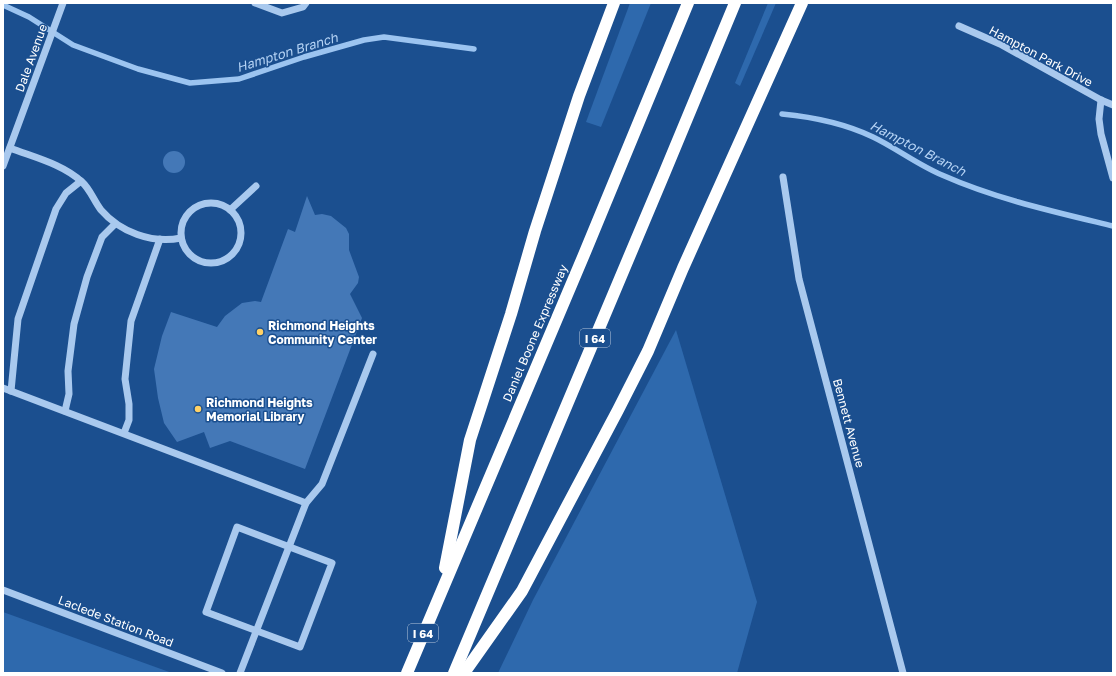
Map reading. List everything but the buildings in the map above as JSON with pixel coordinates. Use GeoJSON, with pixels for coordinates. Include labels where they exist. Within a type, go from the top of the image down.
{"type":"FeatureCollection","features":[{"type":"Feature","properties":{"kind":"highway"},"geometry":{"type":"LineString","coordinates":[[440,593],[470,440],[575,110],[614,3]]}},
{"type":"Feature","properties":{"kind":"highway","name":"Daniel Boone Expressway"},"geometry":{"type":"LineString","coordinates":[[407,673],[586,250],[688,3]]}},
{"type":"Feature","properties":{"kind":"highway","name":"I 64"},"geometry":{"type":"LineString","coordinates":[[454,673],[735,3]]}},
{"type":"Feature","properties":{"kind":"highway"},"geometry":{"type":"LineString","coordinates":[[464,673],[522,591],[648,351],[683,268],[802,3]]}},
{"type":"Feature","properties":{"kind":"street","name":"Dale Avenue"},"geometry":{"type":"LineString","coordinates":[[3,166],[63,3]]}},
{"type":"Feature","properties":{"kind":"street"},"geometry":{"type":"LineString","coordinates":[[255,3],[282,13],[303,6],[306,3]]}},
{"type":"Feature","properties":{"kind":"street","name":"Hampton Park Drive"},"geometry":{"type":"LineString","coordinates":[[959,26],[1000,44],[1101,100],[1113,105]]}},
{"type":"Feature","properties":{"kind":"street"},"geometry":{"type":"LineString","coordinates":[[1101,100],[1099,119],[1101,134],[1113,178]]}},
{"type":"Feature","properties":{"kind":"street"},"geometry":{"type":"LineString","coordinates":[[10,148],[61,168],[81,181],[100,209],[115,224],[142,237],[170,240],[181,238]]}},
{"type":"Feature","properties":{"kind":"street","name":"Bennett Avenue"},"geometry":{"type":"LineString","coordinates":[[782,177],[799,279],[903,673]]}},
{"type":"Feature","properties":{"kind":"street"},"geometry":{"type":"LineString","coordinates":[[11,391],[18,319],[56,209],[66,193],[81,181]]}},
{"type":"Feature","properties":{"kind":"street"},"geometry":{"type":"LineString","coordinates":[[230,210],[256,186]]}},
{"type":"Feature","properties":{"kind":"street"},"geometry":{"type":"LineString","coordinates":[[208,203],[218,204],[230,210],[239,223],[241,232],[239,242],[234,251],[227,258],[218,262],[208,263],[191,255],[184,247],[181,238],[181,228],[184,219],[190,211],[198,206],[208,203]]}},
{"type":"Feature","properties":{"kind":"street"},"geometry":{"type":"LineString","coordinates":[[65,411],[69,394],[68,371],[74,324],[87,278],[102,236],[115,224]]}},
{"type":"Feature","properties":{"kind":"street"},"geometry":{"type":"LineString","coordinates":[[124,433],[129,420],[125,379],[131,321],[160,239]]}},
{"type":"Feature","properties":{"kind":"street"},"geometry":{"type":"LineString","coordinates":[[240,673],[306,503],[322,484],[373,354]]}},
{"type":"Feature","properties":{"kind":"street"},"geometry":{"type":"LineString","coordinates":[[3,388],[306,503]]}},
{"type":"Feature","properties":{"kind":"street"},"geometry":{"type":"LineString","coordinates":[[237,527],[289,546],[332,563],[300,647],[206,612],[237,527]]}},
{"type":"Feature","properties":{"kind":"street","name":"Laclede Station Road"},"geometry":{"type":"LineString","coordinates":[[3,590],[222,673]]}},
{"type":"Feature","properties":{"kind":"shaded area"},"geometry":{"type":"Polygon","coordinates":[[[630,3],[651,3],[601,127],[586,122],[630,3]]]}},
{"type":"Feature","properties":{"kind":"shaded area"},"geometry":{"type":"Polygon","coordinates":[[[768,3],[776,3],[740,86],[735,83],[768,3]]]}},
{"type":"Feature","properties":{"kind":"shaded area"},"geometry":{"type":"Polygon","coordinates":[[[676,330],[757,602],[737,673],[498,673],[533,600],[676,330]]]}},
{"type":"Feature","properties":{"kind":"shaded area"},"geometry":{"type":"Polygon","coordinates":[[[3,612],[172,673],[3,673],[3,612]]]}},
{"type":"Feature","properties":{"kind":"waterway","name":"Hampton Branch"},"geometry":{"type":"LineString","coordinates":[[3,5],[29,17],[73,45],[138,69],[190,83],[239,79],[304,57],[364,40],[384,37],[474,49]]}},
{"type":"Feature","properties":{"kind":"waterway","name":"Hampton Branch"},"geometry":{"type":"LineString","coordinates":[[782,114],[840,124],[882,141],[933,171],[962,184],[1069,216],[1113,226]]}},
{"type":"Feature","properties":{"kind":"place","name":"Richmond Heights Community Center"},"geometry":{"type":"Point","coordinates":[260,332]}},
{"type":"Feature","properties":{"kind":"place","name":"Richmond Heights Memorial Library"},"geometry":{"type":"Point","coordinates":[198,409]}}]}
